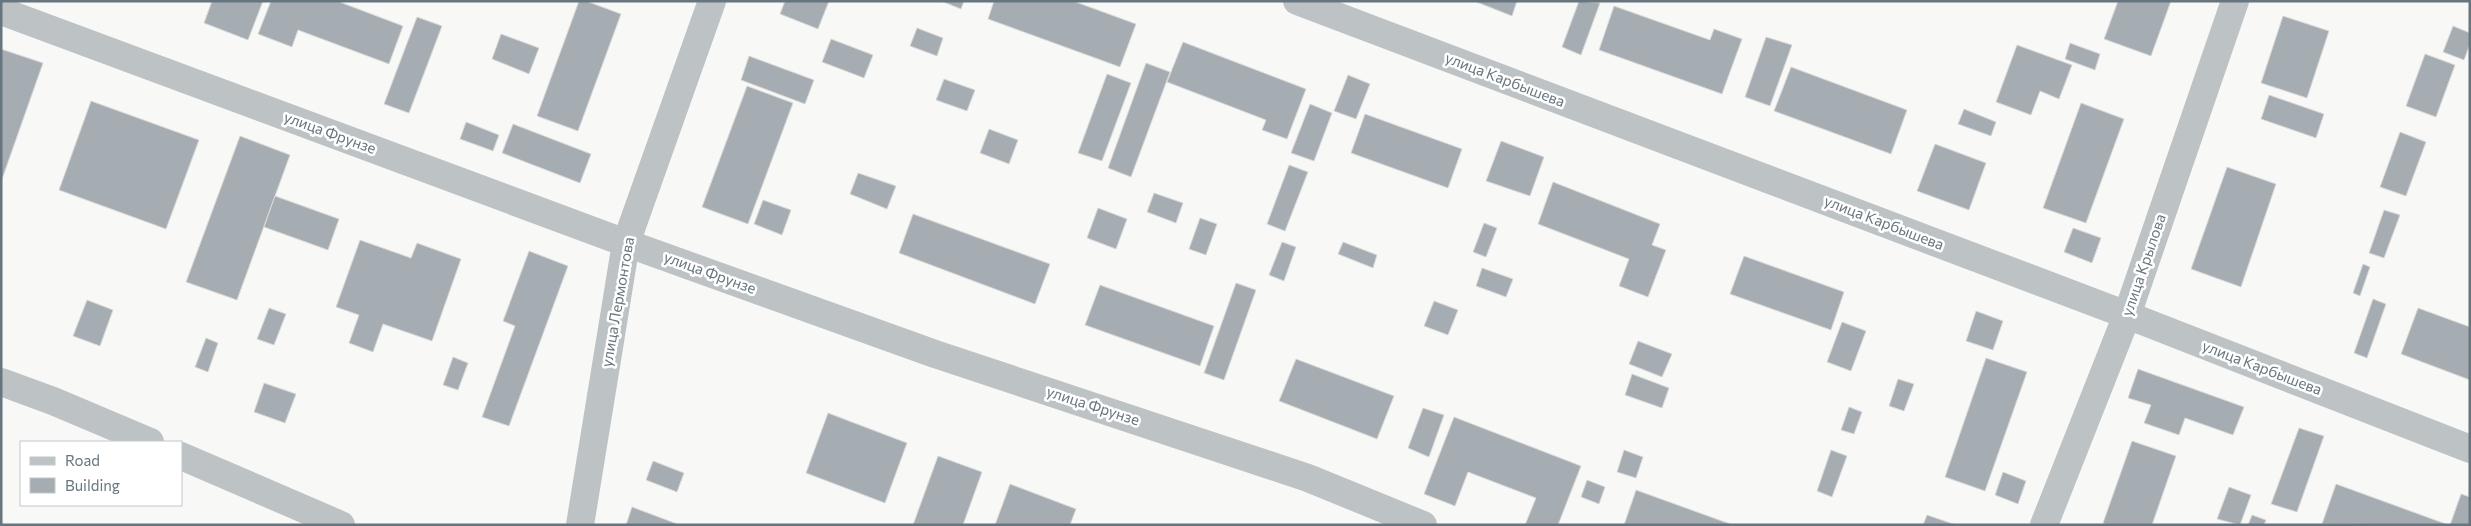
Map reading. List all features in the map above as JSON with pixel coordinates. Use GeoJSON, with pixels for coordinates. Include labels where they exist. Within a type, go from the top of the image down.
{"type":"FeatureCollection","features":[{"type":"Feature","properties":{"kind":"street","name":"улица Лермонтова"},"geometry":{"type":"LineString","coordinates":[[580,525],[626,243],[712,1]]}},
{"type":"Feature","properties":{"kind":"street","name":"улица Карбышева"},"geometry":{"type":"LineString","coordinates":[[1297,1],[2128,315],[2470,449]]}},
{"type":"Feature","properties":{"kind":"street","name":"улица Крылова"},"geometry":{"type":"LineString","coordinates":[[2044,525],[2128,315],[2235,1]]}},
{"type":"Feature","properties":{"kind":"street","name":"улица Фрунзе"},"geometry":{"type":"LineString","coordinates":[[1,11],[626,243],[935,354],[1308,478],[1423,525]]}},
{"type":"Feature","properties":{"kind":"street"},"geometry":{"type":"LineString","coordinates":[[1,382],[53,401],[148,441]]}},
{"type":"Feature","properties":{"kind":"street"},"geometry":{"type":"LineString","coordinates":[[182,456],[341,525]]}},
{"type":"Feature","properties":{"kind":"building"},"geometry":{"type":"Polygon","coordinates":[[[212,1],[263,1],[248,40],[204,23],[212,1]]]}},
{"type":"Feature","properties":{"kind":"building"},"geometry":{"type":"Polygon","coordinates":[[[271,1],[337,1],[403,26],[389,64],[298,30],[292,47],[258,34],[271,1]]]}},
{"type":"Feature","properties":{"kind":"building"},"geometry":{"type":"Polygon","coordinates":[[[579,1],[586,1],[621,14],[578,131],[537,116],[579,1]]]}},
{"type":"Feature","properties":{"kind":"building"},"geometry":{"type":"Polygon","coordinates":[[[785,1],[829,1],[818,29],[780,14],[785,1]]]}},
{"type":"Feature","properties":{"kind":"building"},"geometry":{"type":"Polygon","coordinates":[[[941,1],[964,1],[961,9],[941,1]]]}},
{"type":"Feature","properties":{"kind":"building"},"geometry":{"type":"Polygon","coordinates":[[[994,1],[1073,1],[1136,24],[1120,67],[988,19],[994,1]]]}},
{"type":"Feature","properties":{"kind":"building"},"geometry":{"type":"Polygon","coordinates":[[[1474,1],[1517,1],[1512,16],[1474,1]]]}},
{"type":"Feature","properties":{"kind":"building"},"geometry":{"type":"Polygon","coordinates":[[[1579,1],[1600,3],[1581,55],[1562,47],[1579,1]]]}},
{"type":"Feature","properties":{"kind":"building"},"geometry":{"type":"Polygon","coordinates":[[[2118,1],[2171,1],[2151,56],[2104,39],[2118,1]]]}},
{"type":"Feature","properties":{"kind":"building"},"geometry":{"type":"Polygon","coordinates":[[[1614,6],[1710,40],[1714,29],[1742,39],[1722,94],[1599,50],[1614,6]]]}},
{"type":"Feature","properties":{"kind":"building"},"geometry":{"type":"Polygon","coordinates":[[[2283,16],[2329,31],[2307,98],[2261,83],[2283,16]]]}},
{"type":"Feature","properties":{"kind":"building"},"geometry":{"type":"Polygon","coordinates":[[[417,17],[442,26],[409,113],[384,104],[417,17]]]}},
{"type":"Feature","properties":{"kind":"building"},"geometry":{"type":"Polygon","coordinates":[[[2453,26],[2470,33],[2470,44],[2464,60],[2443,52],[2453,26]]]}},
{"type":"Feature","properties":{"kind":"building"},"geometry":{"type":"Polygon","coordinates":[[[917,28],[943,38],[937,56],[910,46],[917,28]]]}},
{"type":"Feature","properties":{"kind":"building"},"geometry":{"type":"Polygon","coordinates":[[[501,34],[539,48],[529,74],[492,59],[501,34]]]}},
{"type":"Feature","properties":{"kind":"building"},"geometry":{"type":"Polygon","coordinates":[[[1766,37],[1792,45],[1770,106],[1745,97],[1766,37]]]}},
{"type":"Feature","properties":{"kind":"building"},"geometry":{"type":"Polygon","coordinates":[[[831,39],[873,55],[864,78],[822,62],[831,39]]]}},
{"type":"Feature","properties":{"kind":"building"},"geometry":{"type":"Polygon","coordinates":[[[1183,42],[1306,89],[1287,139],[1262,130],[1266,120],[1167,82],[1183,42]]]}},
{"type":"Feature","properties":{"kind":"building"},"geometry":{"type":"Polygon","coordinates":[[[2070,43],[2100,54],[2095,70],[2065,59],[2070,43]]]}},
{"type":"Feature","properties":{"kind":"building"},"geometry":{"type":"Polygon","coordinates":[[[2017,45],[2072,65],[2059,99],[2040,91],[2031,115],[1996,102],[2017,45]]]}},
{"type":"Feature","properties":{"kind":"building"},"geometry":{"type":"Polygon","coordinates":[[[1,49],[43,63],[1,182],[1,49]]]}},
{"type":"Feature","properties":{"kind":"building"},"geometry":{"type":"Polygon","coordinates":[[[2425,54],[2455,65],[2436,117],[2406,106],[2425,54]]]}},
{"type":"Feature","properties":{"kind":"building"},"geometry":{"type":"Polygon","coordinates":[[[749,56],[814,80],[805,104],[741,80],[749,56]]]}},
{"type":"Feature","properties":{"kind":"building"},"geometry":{"type":"Polygon","coordinates":[[[1146,63],[1170,72],[1131,177],[1108,168],[1146,63]]]}},
{"type":"Feature","properties":{"kind":"building"},"geometry":{"type":"Polygon","coordinates":[[[1791,67],[1907,110],[1891,154],[1774,111],[1791,67]]]}},
{"type":"Feature","properties":{"kind":"building"},"geometry":{"type":"Polygon","coordinates":[[[1107,74],[1131,83],[1102,161],[1078,153],[1107,74]]]}},
{"type":"Feature","properties":{"kind":"building"},"geometry":{"type":"Polygon","coordinates":[[[1348,75],[1370,84],[1356,119],[1334,111],[1348,75]]]}},
{"type":"Feature","properties":{"kind":"building"},"geometry":{"type":"Polygon","coordinates":[[[944,79],[975,90],[967,111],[936,100],[944,79]]]}},
{"type":"Feature","properties":{"kind":"building"},"geometry":{"type":"Polygon","coordinates":[[[747,86],[793,103],[748,224],[702,207],[747,86]]]}},
{"type":"Feature","properties":{"kind":"building"},"geometry":{"type":"Polygon","coordinates":[[[2269,95],[2324,114],[2316,138],[2261,119],[2269,95]]]}},
{"type":"Feature","properties":{"kind":"building"},"geometry":{"type":"Polygon","coordinates":[[[91,101],[199,140],[166,229],[59,190],[91,101]]]}},
{"type":"Feature","properties":{"kind":"building"},"geometry":{"type":"Polygon","coordinates":[[[2081,103],[2124,119],[2086,223],[2043,208],[2081,103]]]}},
{"type":"Feature","properties":{"kind":"building"},"geometry":{"type":"Polygon","coordinates":[[[1310,104],[1332,113],[1314,161],[1291,153],[1310,104]]]}},
{"type":"Feature","properties":{"kind":"building"},"geometry":{"type":"Polygon","coordinates":[[[1964,109],[1996,122],[1991,136],[1958,124],[1964,109]]]}},
{"type":"Feature","properties":{"kind":"building"},"geometry":{"type":"Polygon","coordinates":[[[1365,114],[1462,149],[1448,188],[1351,153],[1365,114]]]}},
{"type":"Feature","properties":{"kind":"building"},"geometry":{"type":"Polygon","coordinates":[[[466,122],[499,135],[493,151],[460,139],[466,122]]]}},
{"type":"Feature","properties":{"kind":"building"},"geometry":{"type":"Polygon","coordinates":[[[513,124],[591,154],[580,183],[502,153],[513,124]]]}},
{"type":"Feature","properties":{"kind":"building"},"geometry":{"type":"Polygon","coordinates":[[[989,129],[1018,140],[1009,164],[980,153],[989,129]]]}},
{"type":"Feature","properties":{"kind":"building"},"geometry":{"type":"Polygon","coordinates":[[[2400,132],[2426,142],[2406,196],[2380,187],[2400,132]]]}},
{"type":"Feature","properties":{"kind":"building"},"geometry":{"type":"Polygon","coordinates":[[[240,136],[290,155],[237,300],[186,282],[240,136]]]}},
{"type":"Feature","properties":{"kind":"building"},"geometry":{"type":"Polygon","coordinates":[[[1501,141],[1544,157],[1530,196],[1486,181],[1501,141]]]}},
{"type":"Feature","properties":{"kind":"building"},"geometry":{"type":"Polygon","coordinates":[[[1935,144],[1986,163],[1969,210],[1917,191],[1935,144]]]}},
{"type":"Feature","properties":{"kind":"building"},"geometry":{"type":"Polygon","coordinates":[[[1289,165],[1308,172],[1285,231],[1267,224],[1289,165]]]}},
{"type":"Feature","properties":{"kind":"building"},"geometry":{"type":"Polygon","coordinates":[[[2227,167],[2276,184],[2241,287],[2191,269],[2227,167]]]}},
{"type":"Feature","properties":{"kind":"building"},"geometry":{"type":"Polygon","coordinates":[[[858,173],[896,186],[887,209],[850,194],[858,173]]]}},
{"type":"Feature","properties":{"kind":"building"},"geometry":{"type":"Polygon","coordinates":[[[1553,182],[1660,224],[1652,245],[1666,250],[1648,297],[1619,286],[1629,259],[1538,224],[1553,182]]]}},
{"type":"Feature","properties":{"kind":"building"},"geometry":{"type":"Polygon","coordinates":[[[1154,193],[1183,203],[1176,223],[1147,212],[1154,193]]]}},
{"type":"Feature","properties":{"kind":"building"},"geometry":{"type":"Polygon","coordinates":[[[275,196],[339,219],[328,250],[264,227],[275,196]]]}},
{"type":"Feature","properties":{"kind":"building"},"geometry":{"type":"Polygon","coordinates":[[[763,200],[791,210],[782,235],[754,224],[763,200]]]}},
{"type":"Feature","properties":{"kind":"building"},"geometry":{"type":"Polygon","coordinates":[[[1098,208],[1127,219],[1116,249],[1087,238],[1098,208]]]}},
{"type":"Feature","properties":{"kind":"building"},"geometry":{"type":"Polygon","coordinates":[[[2384,210],[2400,215],[2384,258],[2369,253],[2384,210]]]}},
{"type":"Feature","properties":{"kind":"building"},"geometry":{"type":"Polygon","coordinates":[[[913,214],[1050,264],[1035,304],[899,253],[913,214]]]}},
{"type":"Feature","properties":{"kind":"building"},"geometry":{"type":"Polygon","coordinates":[[[1200,218],[1217,224],[1206,255],[1189,249],[1200,218]]]}},
{"type":"Feature","properties":{"kind":"building"},"geometry":{"type":"Polygon","coordinates":[[[1484,223],[1497,228],[1486,257],[1473,252],[1484,223]]]}},
{"type":"Feature","properties":{"kind":"building"},"geometry":{"type":"Polygon","coordinates":[[[2073,228],[2101,238],[2092,263],[2064,252],[2073,228]]]}},
{"type":"Feature","properties":{"kind":"building"},"geometry":{"type":"Polygon","coordinates":[[[360,240],[411,258],[417,243],[461,259],[432,341],[383,324],[373,352],[349,343],[359,315],[336,307],[360,240]]]}},
{"type":"Feature","properties":{"kind":"building"},"geometry":{"type":"Polygon","coordinates":[[[1282,242],[1296,247],[1284,281],[1269,275],[1282,242]]]}},
{"type":"Feature","properties":{"kind":"building"},"geometry":{"type":"Polygon","coordinates":[[[1343,242],[1377,255],[1373,268],[1338,254],[1343,242]]]}},
{"type":"Feature","properties":{"kind":"building"},"geometry":{"type":"Polygon","coordinates":[[[529,251],[568,266],[509,426],[482,417],[515,326],[503,321],[529,251]]]}},
{"type":"Feature","properties":{"kind":"building"},"geometry":{"type":"Polygon","coordinates":[[[1744,256],[1844,292],[1831,330],[1730,294],[1744,256]]]}},
{"type":"Feature","properties":{"kind":"building"},"geometry":{"type":"Polygon","coordinates":[[[2363,264],[2370,267],[2360,296],[2353,293],[2363,264]]]}},
{"type":"Feature","properties":{"kind":"building"},"geometry":{"type":"Polygon","coordinates":[[[1482,268],[1513,279],[1506,297],[1476,286],[1482,268]]]}},
{"type":"Feature","properties":{"kind":"building"},"geometry":{"type":"Polygon","coordinates":[[[1236,283],[1256,290],[1224,380],[1204,373],[1236,283]]]}},
{"type":"Feature","properties":{"kind":"building"},"geometry":{"type":"Polygon","coordinates":[[[1100,285],[1214,326],[1200,366],[1085,325],[1100,285]]]}},
{"type":"Feature","properties":{"kind":"building"},"geometry":{"type":"Polygon","coordinates":[[[2373,299],[2386,304],[2367,358],[2354,353],[2373,299]]]}},
{"type":"Feature","properties":{"kind":"building"},"geometry":{"type":"Polygon","coordinates":[[[87,300],[113,310],[100,346],[73,336],[87,300]]]}},
{"type":"Feature","properties":{"kind":"building"},"geometry":{"type":"Polygon","coordinates":[[[1434,301],[1458,310],[1448,335],[1424,326],[1434,301]]]}},
{"type":"Feature","properties":{"kind":"building"},"geometry":{"type":"Polygon","coordinates":[[[269,308],[286,314],[274,345],[257,339],[269,308]]]}},
{"type":"Feature","properties":{"kind":"building"},"geometry":{"type":"Polygon","coordinates":[[[2418,308],[2470,327],[2470,380],[2401,354],[2418,308]]]}},
{"type":"Feature","properties":{"kind":"building"},"geometry":{"type":"Polygon","coordinates":[[[1976,311],[2003,321],[1993,350],[1966,341],[1976,311]]]}},
{"type":"Feature","properties":{"kind":"building"},"geometry":{"type":"Polygon","coordinates":[[[1842,322],[1866,331],[1851,371],[1827,362],[1842,322]]]}},
{"type":"Feature","properties":{"kind":"building"},"geometry":{"type":"Polygon","coordinates":[[[206,338],[218,343],[208,372],[195,367],[206,338]]]}},
{"type":"Feature","properties":{"kind":"building"},"geometry":{"type":"Polygon","coordinates":[[[1638,341],[1672,354],[1662,377],[1629,364],[1638,341]]]}},
{"type":"Feature","properties":{"kind":"building"},"geometry":{"type":"Polygon","coordinates":[[[453,357],[468,363],[458,390],[443,385],[453,357]]]}},
{"type":"Feature","properties":{"kind":"building"},"geometry":{"type":"Polygon","coordinates":[[[1986,358],[2027,372],[1985,491],[1945,477],[1986,358]]]}},
{"type":"Feature","properties":{"kind":"building"},"geometry":{"type":"Polygon","coordinates":[[[1296,359],[1394,396],[1377,439],[1279,401],[1296,359]]]}},
{"type":"Feature","properties":{"kind":"building"},"geometry":{"type":"Polygon","coordinates":[[[2138,369],[2244,407],[2233,435],[2185,418],[2179,435],[2144,423],[2151,405],[2128,398],[2138,369]]]}},
{"type":"Feature","properties":{"kind":"building"},"geometry":{"type":"Polygon","coordinates":[[[1632,374],[1669,388],[1662,408],[1625,395],[1632,374]]]}},
{"type":"Feature","properties":{"kind":"building"},"geometry":{"type":"Polygon","coordinates":[[[1898,379],[1914,384],[1904,411],[1889,406],[1898,379]]]}},
{"type":"Feature","properties":{"kind":"building"},"geometry":{"type":"Polygon","coordinates":[[[264,383],[296,394],[285,423],[254,412],[264,383]]]}},
{"type":"Feature","properties":{"kind":"building"},"geometry":{"type":"Polygon","coordinates":[[[1849,407],[1862,412],[1854,434],[1841,430],[1849,407]]]}},
{"type":"Feature","properties":{"kind":"building"},"geometry":{"type":"Polygon","coordinates":[[[1423,408],[1444,415],[1429,457],[1408,448],[1423,408]]]}},
{"type":"Feature","properties":{"kind":"building"},"geometry":{"type":"Polygon","coordinates":[[[828,413],[907,443],[885,503],[806,473],[828,413]]]}},
{"type":"Feature","properties":{"kind":"building"},"geometry":{"type":"Polygon","coordinates":[[[1454,417],[1581,466],[1558,525],[1525,525],[1536,498],[1468,472],[1455,506],[1424,494],[1454,417]]]}},
{"type":"Feature","properties":{"kind":"building"},"geometry":{"type":"Polygon","coordinates":[[[2299,428],[2324,436],[2297,512],[2271,504],[2299,428]]]}},
{"type":"Feature","properties":{"kind":"building"},"geometry":{"type":"Polygon","coordinates":[[[2132,441],[2176,456],[2152,525],[2108,525],[2103,523],[2132,441]]]}},
{"type":"Feature","properties":{"kind":"building"},"geometry":{"type":"Polygon","coordinates":[[[1624,450],[1643,457],[1636,478],[1617,472],[1624,450]]]}},
{"type":"Feature","properties":{"kind":"building"},"geometry":{"type":"Polygon","coordinates":[[[1831,450],[1847,456],[1832,497],[1817,491],[1831,450]]]}},
{"type":"Feature","properties":{"kind":"building"},"geometry":{"type":"Polygon","coordinates":[[[938,456],[982,472],[963,525],[913,525],[938,456]]]}},
{"type":"Feature","properties":{"kind":"building"},"geometry":{"type":"Polygon","coordinates":[[[653,461],[684,473],[677,492],[646,480],[653,461]]]}},
{"type":"Feature","properties":{"kind":"building"},"geometry":{"type":"Polygon","coordinates":[[[2003,472],[2026,481],[2018,504],[1995,495],[2003,472]]]}},
{"type":"Feature","properties":{"kind":"building"},"geometry":{"type":"Polygon","coordinates":[[[1587,480],[1605,487],[1599,504],[1581,497],[1587,480]]]}},
{"type":"Feature","properties":{"kind":"building"},"geometry":{"type":"Polygon","coordinates":[[[1010,484],[1076,509],[1070,525],[995,525],[1010,484]]]}},
{"type":"Feature","properties":{"kind":"building"},"geometry":{"type":"Polygon","coordinates":[[[2336,484],[2446,524],[2446,525],[2322,524],[2336,484]]]}},
{"type":"Feature","properties":{"kind":"building"},"geometry":{"type":"Polygon","coordinates":[[[2229,487],[2251,495],[2240,525],[2217,519],[2229,487]]]}},
{"type":"Feature","properties":{"kind":"building"},"geometry":{"type":"Polygon","coordinates":[[[1636,490],[1733,525],[1624,525],[1636,490]]]}},
{"type":"Feature","properties":{"kind":"building"},"geometry":{"type":"Polygon","coordinates":[[[2461,494],[2470,497],[2470,525],[2450,525],[2461,494]]]}},
{"type":"Feature","properties":{"kind":"building"},"geometry":{"type":"Polygon","coordinates":[[[632,507],[680,525],[626,525],[632,507]]]}},
{"type":"Feature","properties":{"kind":"building"},"geometry":{"type":"Polygon","coordinates":[[[1927,515],[1956,525],[1923,525],[1927,515]]]}},
{"type":"Feature","properties":{"kind":"building"},"geometry":{"type":"Polygon","coordinates":[[[2252,515],[2266,520],[2264,525],[2248,525],[2252,515]]]}}]}
